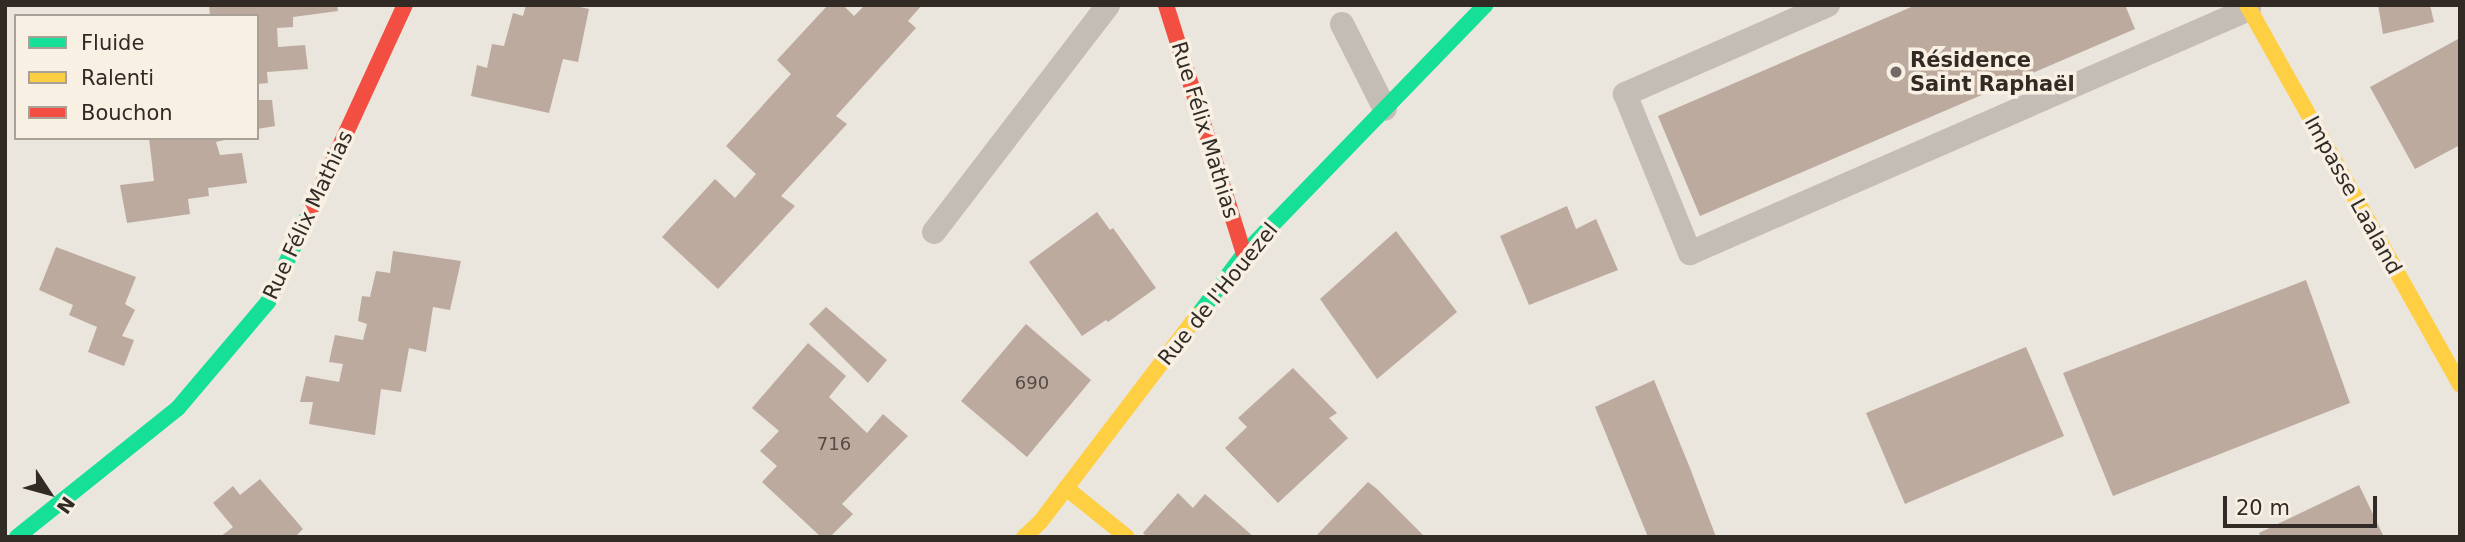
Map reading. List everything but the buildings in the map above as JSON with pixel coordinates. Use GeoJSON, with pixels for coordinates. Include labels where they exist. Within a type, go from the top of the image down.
{"type":"FeatureCollection","features":[{"type":"Feature","properties":{"kind":"street","name":"Rue Félix Mathias"},"geometry":{"type":"LineString","coordinates":[[17,537],[178,408],[268,302],[405,5]]}},
{"type":"Feature","properties":{"kind":"street","name":"Rue Félix Mathias"},"geometry":{"type":"LineString","coordinates":[[1166,5],[1244,254]]}},
{"type":"Feature","properties":{"kind":"street","name":"Rue de l'Houezel"},"geometry":{"type":"LineString","coordinates":[[1024,537],[1041,521],[1244,254],[1485,5]]}},
{"type":"Feature","properties":{"kind":"street","name":"Impasse Laaland"},"geometry":{"type":"LineString","coordinates":[[2248,7],[2460,384]]}},
{"type":"Feature","properties":{"kind":"street"},"geometry":{"type":"LineString","coordinates":[[1066,488],[1128,537]]}},
{"type":"Feature","properties":{"kind":"lane"},"geometry":{"type":"LineString","coordinates":[[934,232],[1108,5]]}},
{"type":"Feature","properties":{"kind":"lane"},"geometry":{"type":"LineString","coordinates":[[1828,5],[1625,94],[1690,253],[2248,7]]}},
{"type":"Feature","properties":{"kind":"lane"},"geometry":{"type":"LineString","coordinates":[[1342,24],[1385,109]]}},
{"type":"Feature","properties":{"kind":"traffic: fast"},"geometry":{"type":"LineString","coordinates":[[1198,315],[1244,254],[1485,5]]}},
{"type":"Feature","properties":{"kind":"traffic: fast"},"geometry":{"type":"LineString","coordinates":[[17,537],[178,408],[268,302],[311,209]]}},
{"type":"Feature","properties":{"kind":"traffic: slow"},"geometry":{"type":"LineString","coordinates":[[2247,5],[2460,384]]}},
{"type":"Feature","properties":{"kind":"traffic: slow"},"geometry":{"type":"LineString","coordinates":[[1024,537],[1041,521],[1198,315]]}},
{"type":"Feature","properties":{"kind":"traffic: slow"},"geometry":{"type":"LineString","coordinates":[[1066,488],[1127,537]]}},
{"type":"Feature","properties":{"kind":"traffic: jam"},"geometry":{"type":"LineString","coordinates":[[311,209],[405,5]]}},
{"type":"Feature","properties":{"kind":"traffic: jam"},"geometry":{"type":"LineString","coordinates":[[1166,5],[1244,254]]}},
{"type":"Feature","properties":{"kind":"place","name":"Résidence Saint Raphaël"},"geometry":{"type":"Point","coordinates":[1896,72]}}]}
